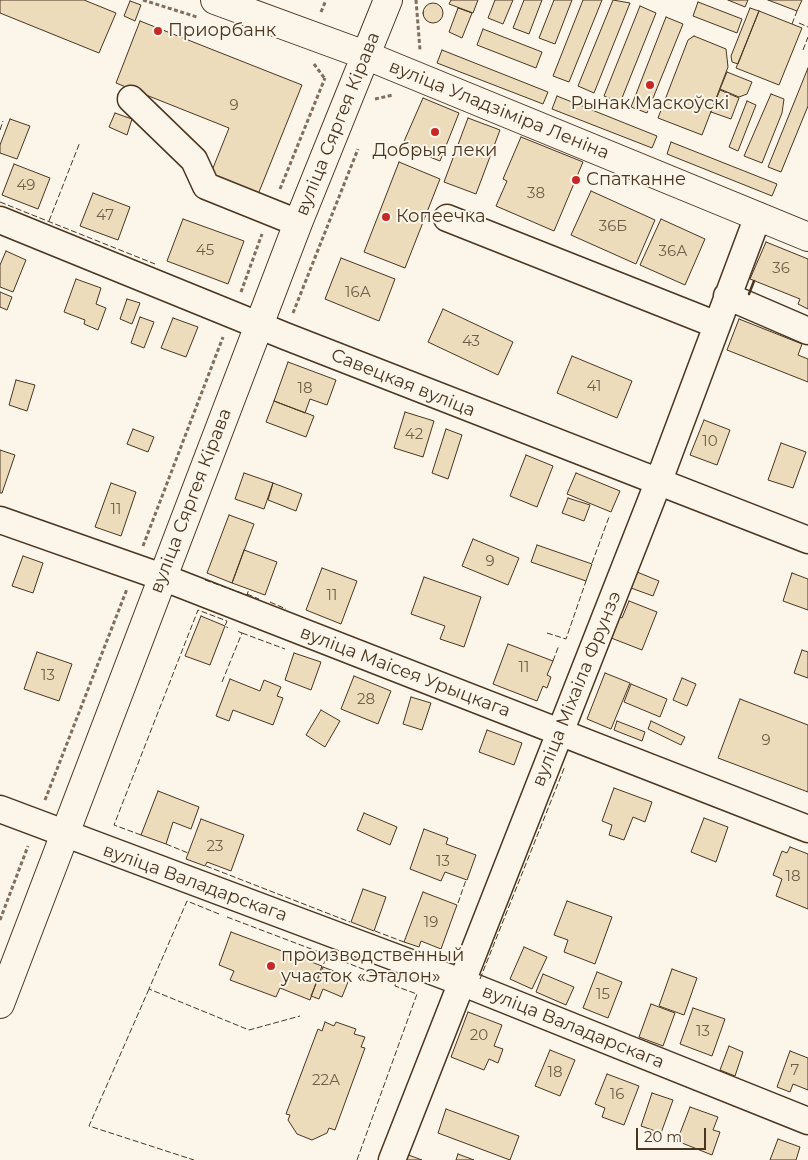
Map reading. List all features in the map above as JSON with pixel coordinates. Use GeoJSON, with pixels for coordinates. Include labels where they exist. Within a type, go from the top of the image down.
{"type":"FeatureCollection","features":[{"type":"Feature","properties":{"kind":"main road","name":"вуліца Уладзіміра Леніна"},"geometry":{"type":"LineString","coordinates":[[215,0],[365,55],[808,237]]}},
{"type":"Feature","properties":{"kind":"main road","name":"вуліца Сяргея Кірава"},"geometry":{"type":"LineString","coordinates":[[0,1004],[298,223],[388,0]]}},
{"type":"Feature","properties":{"kind":"street"},"geometry":{"type":"LineString","coordinates":[[131,99],[194,160],[206,186],[298,223]]}},
{"type":"Feature","properties":{"kind":"street","name":"вуліца Міхаіла Фрунзэ"},"geometry":{"type":"LineString","coordinates":[[392,1160],[658,484],[758,216]]}},
{"type":"Feature","properties":{"kind":"street"},"geometry":{"type":"LineString","coordinates":[[447,218],[717,325]]}},
{"type":"Feature","properties":{"kind":"street","name":"Савецкая вуліца"},"geometry":{"type":"LineString","coordinates":[[0,220],[259,326],[658,484],[808,540]]}},
{"type":"Feature","properties":{"kind":"street"},"geometry":{"type":"LineString","coordinates":[[728,296],[808,331]]}},
{"type":"Feature","properties":{"kind":"street","name":"вуліца Маісея Урыцкага"},"geometry":{"type":"LineString","coordinates":[[0,520],[162,577],[808,829]]}},
{"type":"Feature","properties":{"kind":"street","name":"вуліца Валадарскага"},"geometry":{"type":"LineString","coordinates":[[0,809],[461,982],[808,1121]]}},
{"type":"Feature","properties":{"kind":"path"},"geometry":{"type":"LineString","coordinates":[[416,0],[421,57]]}},
{"type":"Feature","properties":{"kind":"path"},"geometry":{"type":"LineString","coordinates":[[373,109],[377,100]]}},
{"type":"Feature","properties":{"kind":"path"},"geometry":{"type":"LineString","coordinates":[[285,336],[359,145]]}},
{"type":"Feature","properties":{"kind":"path"},"geometry":{"type":"LineString","coordinates":[[0,920],[232,315]]}},
{"type":"Feature","properties":{"kind":"building"},"geometry":{"type":"Polygon","coordinates":[[[0,0],[84,0],[116,13],[99,53],[0,13],[0,0]]]}},
{"type":"Feature","properties":{"kind":"building"},"geometry":{"type":"Polygon","coordinates":[[[451,0],[478,0],[473,13],[449,4],[451,0]]]}},
{"type":"Feature","properties":{"kind":"building"},"geometry":{"type":"Polygon","coordinates":[[[495,0],[513,0],[503,24],[488,18],[495,0]]]}},
{"type":"Feature","properties":{"kind":"building"},"geometry":{"type":"Polygon","coordinates":[[[524,0],[542,0],[529,34],[513,28],[524,0]]]}},
{"type":"Feature","properties":{"kind":"building"},"geometry":{"type":"Polygon","coordinates":[[[554,0],[572,0],[555,44],[539,38],[554,0]]]}},
{"type":"Feature","properties":{"kind":"building"},"geometry":{"type":"Polygon","coordinates":[[[583,0],[602,0],[569,82],[553,76],[583,0]]]}},
{"type":"Feature","properties":{"kind":"building"},"geometry":{"type":"Polygon","coordinates":[[[613,0],[630,3],[594,93],[578,86],[613,0]]]}},
{"type":"Feature","properties":{"kind":"building"},"geometry":{"type":"Polygon","coordinates":[[[728,0],[748,0],[745,7],[728,0]]]}},
{"type":"Feature","properties":{"kind":"building"},"geometry":{"type":"Polygon","coordinates":[[[768,0],[802,0],[797,11],[768,0]]]}},
{"type":"Feature","properties":{"kind":"building"},"geometry":{"type":"Polygon","coordinates":[[[130,1],[141,5],[135,21],[124,16],[130,1]]]}},
{"type":"Feature","properties":{"kind":"building"},"geometry":{"type":"Polygon","coordinates":[[[698,2],[742,19],[737,33],[693,16],[698,2]]]}},
{"type":"Feature","properties":{"kind":"building"},"geometry":{"type":"Polygon","coordinates":[[[433,3],[440,6],[443,13],[440,20],[433,23],[426,20],[423,13],[426,6],[433,3]]]}},
{"type":"Feature","properties":{"kind":"building"},"geometry":{"type":"Polygon","coordinates":[[[640,6],[656,13],[620,103],[604,96],[640,6]]]}},
{"type":"Feature","properties":{"kind":"building"},"geometry":{"type":"Polygon","coordinates":[[[458,8],[472,13],[462,38],[449,32],[458,8]]]}},
{"type":"Feature","properties":{"kind":"building"},"geometry":{"type":"Polygon","coordinates":[[[750,8],[759,11],[738,64],[732,62],[731,56],[750,8]]]}},
{"type":"Feature","properties":{"kind":"building"},"geometry":{"type":"Polygon","coordinates":[[[759,11],[802,28],[779,85],[736,68],[759,11]]]}},
{"type":"Feature","properties":{"kind":"building"},"geometry":{"type":"Polygon","coordinates":[[[666,17],[683,24],[647,113],[631,107],[666,17]]]}},
{"type":"Feature","properties":{"kind":"building"},"geometry":{"type":"Polygon","coordinates":[[[140,21],[302,85],[257,197],[209,178],[229,128],[116,83],[140,21]]]}},
{"type":"Feature","properties":{"kind":"building"},"geometry":{"type":"Polygon","coordinates":[[[483,29],[542,52],[536,68],[477,45],[483,29]]]}},
{"type":"Feature","properties":{"kind":"building"},"geometry":{"type":"Polygon","coordinates":[[[694,36],[726,49],[728,67],[702,135],[658,118],[688,40],[694,36]]]}},
{"type":"Feature","properties":{"kind":"building"},"geometry":{"type":"Polygon","coordinates":[[[442,50],[548,92],[543,104],[437,63],[442,50]]]}},
{"type":"Feature","properties":{"kind":"building"},"geometry":{"type":"Polygon","coordinates":[[[808,68],[808,106],[781,172],[768,167],[808,68]]]}},
{"type":"Feature","properties":{"kind":"building"},"geometry":{"type":"Polygon","coordinates":[[[727,72],[752,82],[747,94],[739,97],[720,89],[727,72]]]}},
{"type":"Feature","properties":{"kind":"building"},"geometry":{"type":"Polygon","coordinates":[[[720,90],[739,98],[731,119],[711,112],[720,90]]]}},
{"type":"Feature","properties":{"kind":"building"},"geometry":{"type":"Polygon","coordinates":[[[771,94],[784,99],[782,113],[762,163],[744,156],[771,94]]]}},
{"type":"Feature","properties":{"kind":"building"},"geometry":{"type":"Polygon","coordinates":[[[557,96],[657,136],[652,148],[552,109],[557,96]]]}},
{"type":"Feature","properties":{"kind":"building"},"geometry":{"type":"Polygon","coordinates":[[[423,98],[459,113],[440,161],[402,146],[423,98]]]}},
{"type":"Feature","properties":{"kind":"building"},"geometry":{"type":"Polygon","coordinates":[[[747,101],[756,105],[738,151],[729,147],[747,101]]]}},
{"type":"Feature","properties":{"kind":"building"},"geometry":{"type":"Polygon","coordinates":[[[115,113],[132,119],[127,135],[109,127],[115,113]]]}},
{"type":"Feature","properties":{"kind":"building"},"geometry":{"type":"Polygon","coordinates":[[[468,118],[500,130],[476,194],[444,182],[468,118]]]}},
{"type":"Feature","properties":{"kind":"building"},"geometry":{"type":"Polygon","coordinates":[[[10,119],[30,126],[17,159],[0,153],[0,145],[10,119]]]}},
{"type":"Feature","properties":{"kind":"building"},"geometry":{"type":"Polygon","coordinates":[[[521,137],[583,162],[554,231],[496,206],[507,181],[503,179],[521,137]]]}},
{"type":"Feature","properties":{"kind":"building"},"geometry":{"type":"Polygon","coordinates":[[[671,142],[777,184],[772,196],[667,154],[671,142]]]}},
{"type":"Feature","properties":{"kind":"building"},"geometry":{"type":"Polygon","coordinates":[[[399,162],[440,179],[405,268],[364,252],[399,162]]]}},
{"type":"Feature","properties":{"kind":"building"},"geometry":{"type":"Polygon","coordinates":[[[14,164],[50,178],[38,209],[2,195],[14,164]]]}},
{"type":"Feature","properties":{"kind":"building"},"geometry":{"type":"Polygon","coordinates":[[[591,191],[655,220],[636,264],[571,235],[591,191]]]}},
{"type":"Feature","properties":{"kind":"building"},"geometry":{"type":"Polygon","coordinates":[[[93,193],[130,207],[118,240],[80,226],[93,193]]]}},
{"type":"Feature","properties":{"kind":"building"},"geometry":{"type":"Polygon","coordinates":[[[183,219],[244,241],[228,284],[167,261],[183,219]]]}},
{"type":"Feature","properties":{"kind":"building"},"geometry":{"type":"Polygon","coordinates":[[[661,219],[705,239],[685,285],[640,265],[661,219]]]}},
{"type":"Feature","properties":{"kind":"building"},"geometry":{"type":"Polygon","coordinates":[[[766,242],[808,259],[808,309],[798,304],[800,299],[750,279],[766,242]]]}},
{"type":"Feature","properties":{"kind":"building"},"geometry":{"type":"Polygon","coordinates":[[[6,251],[26,260],[13,292],[0,287],[0,265],[6,251]]]}},
{"type":"Feature","properties":{"kind":"building"},"geometry":{"type":"Polygon","coordinates":[[[341,258],[395,279],[379,321],[325,299],[341,258]]]}},
{"type":"Feature","properties":{"kind":"building"},"geometry":{"type":"Polygon","coordinates":[[[76,279],[101,288],[96,304],[106,308],[98,330],[84,324],[85,320],[64,312],[76,279]]]}},
{"type":"Feature","properties":{"kind":"building"},"geometry":{"type":"Polygon","coordinates":[[[0,292],[12,297],[7,310],[0,307],[0,292]]]}},
{"type":"Feature","properties":{"kind":"building"},"geometry":{"type":"Polygon","coordinates":[[[127,299],[140,303],[132,324],[120,319],[127,299]]]}},
{"type":"Feature","properties":{"kind":"building"},"geometry":{"type":"Polygon","coordinates":[[[443,309],[513,342],[498,375],[428,342],[443,309]]]}},
{"type":"Feature","properties":{"kind":"building"},"geometry":{"type":"Polygon","coordinates":[[[140,317],[154,322],[144,348],[131,343],[140,317]]]}},
{"type":"Feature","properties":{"kind":"building"},"geometry":{"type":"Polygon","coordinates":[[[173,318],[198,327],[186,357],[161,348],[173,318]]]}},
{"type":"Feature","properties":{"kind":"building"},"geometry":{"type":"Polygon","coordinates":[[[739,319],[802,344],[798,355],[808,359],[808,382],[727,350],[739,319]]]}},
{"type":"Feature","properties":{"kind":"building"},"geometry":{"type":"Polygon","coordinates":[[[572,356],[632,381],[617,418],[557,393],[572,356]]]}},
{"type":"Feature","properties":{"kind":"building"},"geometry":{"type":"Polygon","coordinates":[[[288,362],[336,380],[327,405],[310,399],[305,413],[274,401],[288,362]]]}},
{"type":"Feature","properties":{"kind":"building"},"geometry":{"type":"Polygon","coordinates":[[[16,380],[35,385],[27,411],[9,405],[16,380]]]}},
{"type":"Feature","properties":{"kind":"building"},"geometry":{"type":"Polygon","coordinates":[[[274,401],[314,416],[306,437],[266,422],[274,401]]]}},
{"type":"Feature","properties":{"kind":"building"},"geometry":{"type":"Polygon","coordinates":[[[405,412],[434,421],[423,457],[394,448],[405,412]]]}},
{"type":"Feature","properties":{"kind":"building"},"geometry":{"type":"Polygon","coordinates":[[[704,420],[730,430],[717,465],[690,455],[704,420]]]}},
{"type":"Feature","properties":{"kind":"building"},"geometry":{"type":"Polygon","coordinates":[[[133,429],[154,437],[148,452],[127,444],[133,429]]]}},
{"type":"Feature","properties":{"kind":"building"},"geometry":{"type":"Polygon","coordinates":[[[446,429],[462,435],[448,479],[432,473],[446,429]]]}},
{"type":"Feature","properties":{"kind":"building"},"geometry":{"type":"Polygon","coordinates":[[[781,443],[806,452],[793,488],[768,480],[781,443]]]}},
{"type":"Feature","properties":{"kind":"building"},"geometry":{"type":"Polygon","coordinates":[[[0,450],[15,455],[2,493],[0,493],[0,450]]]}},
{"type":"Feature","properties":{"kind":"building"},"geometry":{"type":"Polygon","coordinates":[[[526,455],[553,466],[537,507],[510,496],[526,455]]]}},
{"type":"Feature","properties":{"kind":"building"},"geometry":{"type":"Polygon","coordinates":[[[244,473],[273,483],[264,509],[235,499],[244,473]]]}},
{"type":"Feature","properties":{"kind":"building"},"geometry":{"type":"Polygon","coordinates":[[[576,473],[620,491],[611,512],[567,494],[576,473]]]}},
{"type":"Feature","properties":{"kind":"building"},"geometry":{"type":"Polygon","coordinates":[[[111,483],[136,492],[121,536],[95,527],[111,483]]]}},
{"type":"Feature","properties":{"kind":"building"},"geometry":{"type":"Polygon","coordinates":[[[273,483],[302,494],[296,511],[268,500],[273,483]]]}},
{"type":"Feature","properties":{"kind":"building"},"geometry":{"type":"Polygon","coordinates":[[[568,498],[590,505],[584,521],[562,513],[568,498]]]}},
{"type":"Feature","properties":{"kind":"building"},"geometry":{"type":"Polygon","coordinates":[[[229,515],[254,524],[232,583],[207,573],[229,515]]]}},
{"type":"Feature","properties":{"kind":"building"},"geometry":{"type":"Polygon","coordinates":[[[473,539],[519,558],[508,585],[462,566],[473,539]]]}},
{"type":"Feature","properties":{"kind":"building"},"geometry":{"type":"Polygon","coordinates":[[[537,545],[592,564],[586,581],[531,562],[537,545]]]}},
{"type":"Feature","properties":{"kind":"building"},"geometry":{"type":"Polygon","coordinates":[[[244,550],[277,562],[265,595],[232,583],[244,550]]]}},
{"type":"Feature","properties":{"kind":"building"},"geometry":{"type":"Polygon","coordinates":[[[23,556],[43,563],[33,593],[12,586],[23,556]]]}},
{"type":"Feature","properties":{"kind":"building"},"geometry":{"type":"Polygon","coordinates":[[[322,568],[357,581],[341,624],[306,610],[322,568]]]}},
{"type":"Feature","properties":{"kind":"building"},"geometry":{"type":"Polygon","coordinates":[[[637,572],[659,581],[653,596],[631,588],[637,572]]]}},
{"type":"Feature","properties":{"kind":"building"},"geometry":{"type":"Polygon","coordinates":[[[792,573],[808,579],[808,610],[783,601],[792,573]]]}},
{"type":"Feature","properties":{"kind":"building"},"geometry":{"type":"Polygon","coordinates":[[[424,577],[481,597],[464,647],[440,639],[445,626],[411,614],[424,577]]]}},
{"type":"Feature","properties":{"kind":"building"},"geometry":{"type":"Polygon","coordinates":[[[629,601],[657,612],[642,650],[606,636],[614,615],[622,618],[629,601]]]}},
{"type":"Feature","properties":{"kind":"building"},"geometry":{"type":"Polygon","coordinates":[[[201,616],[225,626],[210,665],[185,656],[201,616]]]}},
{"type":"Feature","properties":{"kind":"building"},"geometry":{"type":"Polygon","coordinates":[[[508,644],[553,661],[547,675],[551,677],[547,688],[543,686],[537,701],[493,684],[508,644]]]}},
{"type":"Feature","properties":{"kind":"building"},"geometry":{"type":"Polygon","coordinates":[[[802,650],[808,652],[808,678],[794,673],[802,650]]]}},
{"type":"Feature","properties":{"kind":"building"},"geometry":{"type":"Polygon","coordinates":[[[37,652],[72,664],[59,701],[24,689],[37,652]]]}},
{"type":"Feature","properties":{"kind":"building"},"geometry":{"type":"Polygon","coordinates":[[[294,653],[321,662],[311,690],[285,680],[294,653]]]}},
{"type":"Feature","properties":{"kind":"building"},"geometry":{"type":"Polygon","coordinates":[[[605,673],[630,683],[611,729],[587,719],[605,673]]]}},
{"type":"Feature","properties":{"kind":"building"},"geometry":{"type":"Polygon","coordinates":[[[354,676],[391,691],[378,724],[341,709],[354,676]]]}},
{"type":"Feature","properties":{"kind":"building"},"geometry":{"type":"Polygon","coordinates":[[[682,678],[696,684],[687,706],[673,700],[682,678]]]}},
{"type":"Feature","properties":{"kind":"building"},"geometry":{"type":"Polygon","coordinates":[[[230,679],[260,691],[264,680],[281,687],[277,696],[283,698],[273,725],[233,710],[229,721],[216,716],[230,679]]]}},
{"type":"Feature","properties":{"kind":"building"},"geometry":{"type":"Polygon","coordinates":[[[631,684],[667,699],[660,717],[624,702],[631,684]]]}},
{"type":"Feature","properties":{"kind":"building"},"geometry":{"type":"Polygon","coordinates":[[[411,697],[431,703],[422,730],[403,724],[411,697]]]}},
{"type":"Feature","properties":{"kind":"building"},"geometry":{"type":"Polygon","coordinates":[[[740,699],[808,725],[808,792],[718,758],[740,699]]]}},
{"type":"Feature","properties":{"kind":"building"},"geometry":{"type":"Polygon","coordinates":[[[321,710],[340,721],[325,747],[306,735],[321,710]]]}},
{"type":"Feature","properties":{"kind":"building"},"geometry":{"type":"Polygon","coordinates":[[[617,721],[645,732],[642,741],[614,730],[617,721]]]}},
{"type":"Feature","properties":{"kind":"building"},"geometry":{"type":"Polygon","coordinates":[[[651,721],[685,737],[681,745],[648,729],[651,721]]]}},
{"type":"Feature","properties":{"kind":"building"},"geometry":{"type":"Polygon","coordinates":[[[487,730],[522,743],[514,765],[479,752],[487,730]]]}},
{"type":"Feature","properties":{"kind":"building"},"geometry":{"type":"Polygon","coordinates":[[[614,788],[652,802],[645,822],[633,817],[624,840],[609,835],[612,825],[602,821],[614,788]]]}},
{"type":"Feature","properties":{"kind":"building"},"geometry":{"type":"Polygon","coordinates":[[[158,791],[199,807],[191,829],[173,822],[166,844],[141,835],[158,791]]]}},
{"type":"Feature","properties":{"kind":"building"},"geometry":{"type":"Polygon","coordinates":[[[364,813],[397,827],[390,845],[357,830],[364,813]]]}},
{"type":"Feature","properties":{"kind":"building"},"geometry":{"type":"Polygon","coordinates":[[[704,818],[728,827],[716,862],[691,852],[704,818]]]}},
{"type":"Feature","properties":{"kind":"building"},"geometry":{"type":"Polygon","coordinates":[[[201,819],[244,835],[231,871],[207,862],[205,866],[186,859],[201,819]]]}},
{"type":"Feature","properties":{"kind":"building"},"geometry":{"type":"Polygon","coordinates":[[[424,829],[448,838],[446,844],[476,855],[467,880],[445,872],[441,881],[410,869],[424,829]]]}},
{"type":"Feature","properties":{"kind":"building"},"geometry":{"type":"Polygon","coordinates":[[[790,847],[808,854],[808,909],[776,896],[782,879],[773,875],[782,851],[787,853],[790,847]]]}},
{"type":"Feature","properties":{"kind":"building"},"geometry":{"type":"Polygon","coordinates":[[[363,889],[386,897],[374,931],[351,922],[363,889]]]}},
{"type":"Feature","properties":{"kind":"building"},"geometry":{"type":"Polygon","coordinates":[[[423,892],[457,905],[441,949],[421,941],[419,947],[404,942],[423,892]]]}},
{"type":"Feature","properties":{"kind":"building"},"geometry":{"type":"Polygon","coordinates":[[[567,901],[612,917],[595,964],[564,952],[568,940],[554,935],[567,901]]]}},
{"type":"Feature","properties":{"kind":"building","name":"производственный участок «Эталон»"},"geometry":{"type":"Polygon","coordinates":[[[231,932],[322,966],[310,1000],[280,988],[276,997],[230,980],[234,971],[219,965],[231,932]]]}},
{"type":"Feature","properties":{"kind":"building"},"geometry":{"type":"Polygon","coordinates":[[[524,947],[547,957],[532,989],[510,979],[524,947]]]}},
{"type":"Feature","properties":{"kind":"building"},"geometry":{"type":"Polygon","coordinates":[[[323,967],[350,977],[342,997],[323,989],[319,999],[311,996],[323,967]]]}},
{"type":"Feature","properties":{"kind":"building"},"geometry":{"type":"Polygon","coordinates":[[[672,969],[697,978],[684,1015],[659,1006],[672,969]]]}},
{"type":"Feature","properties":{"kind":"building"},"geometry":{"type":"Polygon","coordinates":[[[597,972],[622,982],[608,1018],[583,1008],[597,972]]]}},
{"type":"Feature","properties":{"kind":"building"},"geometry":{"type":"Polygon","coordinates":[[[543,974],[574,987],[566,1005],[536,992],[543,974]]]}},
{"type":"Feature","properties":{"kind":"building"},"geometry":{"type":"Polygon","coordinates":[[[651,1004],[675,1013],[663,1046],[639,1037],[651,1004]]]}},
{"type":"Feature","properties":{"kind":"building"},"geometry":{"type":"Polygon","coordinates":[[[693,1008],[725,1019],[712,1056],[680,1044],[693,1008]]]}},
{"type":"Feature","properties":{"kind":"building"},"geometry":{"type":"Polygon","coordinates":[[[468,1012],[502,1025],[494,1046],[503,1049],[498,1063],[489,1059],[484,1070],[451,1057],[468,1012]]]}},
{"type":"Feature","properties":{"kind":"building"},"geometry":{"type":"Polygon","coordinates":[[[325,1022],[334,1026],[336,1022],[356,1029],[354,1034],[365,1037],[361,1047],[365,1048],[335,1130],[329,1128],[327,1133],[312,1140],[297,1134],[288,1120],[290,1115],[286,1114],[318,1029],[322,1031],[325,1022]]]}},
{"type":"Feature","properties":{"kind":"building"},"geometry":{"type":"Polygon","coordinates":[[[729,1046],[743,1052],[735,1076],[720,1070],[729,1046]]]}},
{"type":"Feature","properties":{"kind":"building"},"geometry":{"type":"Polygon","coordinates":[[[550,1050],[575,1060],[560,1096],[535,1086],[550,1050]]]}},
{"type":"Feature","properties":{"kind":"building"},"geometry":{"type":"Polygon","coordinates":[[[790,1051],[808,1058],[808,1090],[793,1084],[790,1092],[777,1087],[790,1051]]]}},
{"type":"Feature","properties":{"kind":"building"},"geometry":{"type":"Polygon","coordinates":[[[607,1074],[639,1086],[624,1125],[602,1117],[605,1108],[595,1104],[607,1074]]]}},
{"type":"Feature","properties":{"kind":"building"},"geometry":{"type":"Polygon","coordinates":[[[652,1093],[673,1100],[661,1133],[641,1126],[652,1093]]]}},
{"type":"Feature","properties":{"kind":"building"},"geometry":{"type":"Polygon","coordinates":[[[690,1107],[718,1117],[713,1130],[720,1132],[712,1155],[677,1141],[690,1107]]]}},
{"type":"Feature","properties":{"kind":"building"},"geometry":{"type":"Polygon","coordinates":[[[446,1109],[519,1136],[510,1160],[438,1133],[446,1109]]]}},
{"type":"Feature","properties":{"kind":"building"},"geometry":{"type":"Polygon","coordinates":[[[778,1139],[800,1147],[796,1160],[770,1160],[778,1139]]]}},
{"type":"Feature","properties":{"kind":"building"},"geometry":{"type":"Polygon","coordinates":[[[406,1154],[422,1160],[404,1160],[406,1154]]]}},
{"type":"Feature","properties":{"kind":"building"},"geometry":{"type":"Polygon","coordinates":[[[458,1154],[474,1160],[456,1160],[458,1154]]]}},
{"type":"Feature","properties":{"kind":"fence"},"geometry":{"type":"LineString","coordinates":[[792,24],[797,11]]}},
{"type":"Feature","properties":{"kind":"fence"},"geometry":{"type":"LineString","coordinates":[[799,23],[808,27]]}},
{"type":"Feature","properties":{"kind":"fence"},"geometry":{"type":"LineString","coordinates":[[803,50],[808,37]]}},
{"type":"Feature","properties":{"kind":"fence"},"geometry":{"type":"LineString","coordinates":[[0,130],[3,121]]}},
{"type":"Feature","properties":{"kind":"fence"},"geometry":{"type":"LineString","coordinates":[[49,221],[80,142]]}},
{"type":"Feature","properties":{"kind":"fence"},"geometry":{"type":"LineString","coordinates":[[0,202],[155,264]]}},
{"type":"Feature","properties":{"kind":"fence"},"geometry":{"type":"LineString","coordinates":[[592,563],[609,517]]}},
{"type":"Feature","properties":{"kind":"fence"},"geometry":{"type":"LineString","coordinates":[[205,580],[247,595],[249,589]]}},
{"type":"Feature","properties":{"kind":"fence"},"geometry":{"type":"LineString","coordinates":[[547,633],[566,639],[586,581]]}},
{"type":"Feature","properties":{"kind":"fence"},"geometry":{"type":"LineString","coordinates":[[247,594],[259,599]]}},
{"type":"Feature","properties":{"kind":"fence"},"geometry":{"type":"LineString","coordinates":[[270,602],[286,609]]}},
{"type":"Feature","properties":{"kind":"fence"},"geometry":{"type":"LineString","coordinates":[[141,835],[114,825],[198,610],[227,621],[225,626],[228,628]]}},
{"type":"Feature","properties":{"kind":"fence"},"geometry":{"type":"LineString","coordinates":[[222,682],[242,633],[237,631]]}},
{"type":"Feature","properties":{"kind":"fence"},"geometry":{"type":"LineString","coordinates":[[242,633],[285,649]]}},
{"type":"Feature","properties":{"kind":"fence"},"geometry":{"type":"LineString","coordinates":[[553,661],[559,645]]}},
{"type":"Feature","properties":{"kind":"fence"},"geometry":{"type":"LineString","coordinates":[[480,979],[565,766]]}},
{"type":"Feature","properties":{"kind":"fence"},"geometry":{"type":"LineString","coordinates":[[166,844],[188,853]]}},
{"type":"Feature","properties":{"kind":"fence"},"geometry":{"type":"LineString","coordinates":[[206,866],[350,922]]}},
{"type":"Feature","properties":{"kind":"fence"},"geometry":{"type":"LineString","coordinates":[[458,903],[466,880]]}},
{"type":"Feature","properties":{"kind":"fence"},"geometry":{"type":"LineString","coordinates":[[219,914],[187,901],[149,989],[249,1030],[300,1016]]}},
{"type":"Feature","properties":{"kind":"fence"},"geometry":{"type":"LineString","coordinates":[[227,917],[327,955],[323,966]]}},
{"type":"Feature","properties":{"kind":"fence"},"geometry":{"type":"LineString","coordinates":[[375,931],[404,942]]}},
{"type":"Feature","properties":{"kind":"fence"},"geometry":{"type":"LineString","coordinates":[[327,955],[396,982],[395,986],[417,994],[357,1160]]}},
{"type":"Feature","properties":{"kind":"fence"},"geometry":{"type":"LineString","coordinates":[[149,989],[89,1126],[194,1160]]}},
{"type":"Feature","properties":{"kind":"wall"},"geometry":{"type":"LineString","coordinates":[[749,294],[754,281]]}},
{"type":"Feature","properties":{"kind":"place","name":"Приорбанк"},"geometry":{"type":"Point","coordinates":[158,31]}},
{"type":"Feature","properties":{"kind":"place","name":"Рынак Маскоўскі"},"geometry":{"type":"Point","coordinates":[650,85]}},
{"type":"Feature","properties":{"kind":"place","name":"Добрыя леки"},"geometry":{"type":"Point","coordinates":[435,132]}},
{"type":"Feature","properties":{"kind":"place","name":"Спатканне"},"geometry":{"type":"Point","coordinates":[576,180]}},
{"type":"Feature","properties":{"kind":"place","name":"Копеечка"},"geometry":{"type":"Point","coordinates":[386,217]}},
{"type":"Feature","properties":{"kind":"place","name":"производственный участок «Эталон»"},"geometry":{"type":"Point","coordinates":[271,966]}}]}
